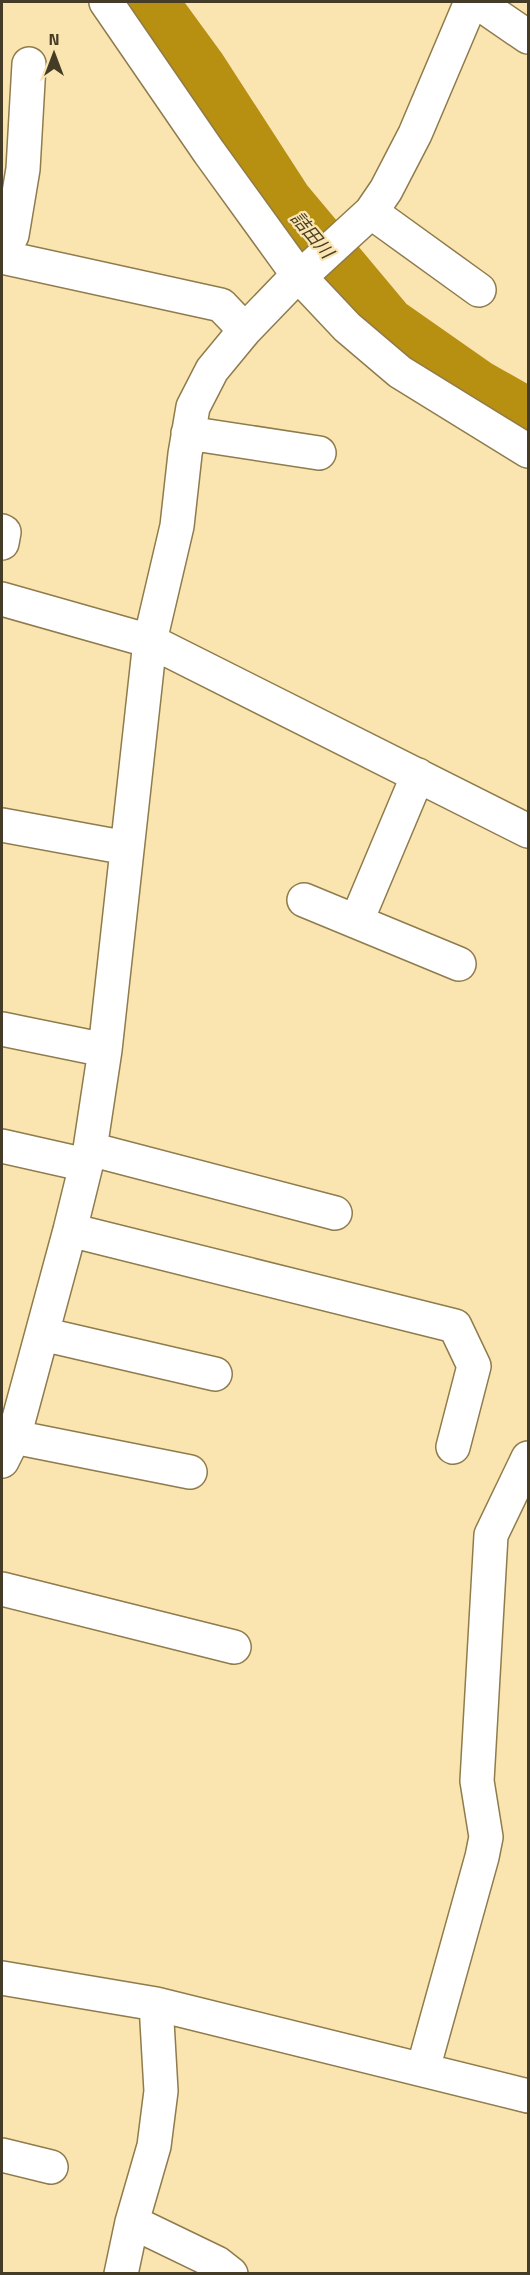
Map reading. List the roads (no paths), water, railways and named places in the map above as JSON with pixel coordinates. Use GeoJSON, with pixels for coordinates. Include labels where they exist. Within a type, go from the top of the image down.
{"type":"FeatureCollection","features":[{"type":"Feature","properties":{"kind":"street"},"geometry":{"type":"LineString","coordinates":[[106,2],[209,152],[347,327],[400,372],[528,452]]}},
{"type":"Feature","properties":{"kind":"street"},"geometry":{"type":"LineString","coordinates":[[190,1472],[5,1453],[42,1334],[88,1157],[105,1050],[150,641],[177,526],[188,433],[193,407],[212,370],[245,330],[304,271],[371,212],[386,190],[415,134],[471,2]]}},
{"type":"Feature","properties":{"kind":"street"},"geometry":{"type":"LineString","coordinates":[[477,2],[528,37]]}},
{"type":"Feature","properties":{"kind":"street"},"geometry":{"type":"LineString","coordinates":[[29,64],[23,169],[12,235],[2,255],[221,305],[245,330]]}},
{"type":"Feature","properties":{"kind":"street"},"geometry":{"type":"LineString","coordinates":[[371,212],[479,290]]}},
{"type":"Feature","properties":{"kind":"street"},"geometry":{"type":"LineString","coordinates":[[188,433],[319,453]]}},
{"type":"Feature","properties":{"kind":"street"},"geometry":{"type":"LineString","coordinates":[[2,531],[4,532],[2,543]]}},
{"type":"Feature","properties":{"kind":"street"},"geometry":{"type":"LineString","coordinates":[[2,598],[150,641],[528,831]]}},
{"type":"Feature","properties":{"kind":"street"},"geometry":{"type":"LineString","coordinates":[[357,920],[418,775]]}},
{"type":"Feature","properties":{"kind":"street"},"geometry":{"type":"LineString","coordinates":[[2,825],[127,848]]}},
{"type":"Feature","properties":{"kind":"street"},"geometry":{"type":"LineString","coordinates":[[304,900],[459,964]]}},
{"type":"Feature","properties":{"kind":"street"},"geometry":{"type":"LineString","coordinates":[[2,1029],[105,1050]]}},
{"type":"Feature","properties":{"kind":"street"},"geometry":{"type":"LineString","coordinates":[[2,1146],[88,1157],[335,1213]]}},
{"type":"Feature","properties":{"kind":"street"},"geometry":{"type":"LineString","coordinates":[[70,1230],[455,1326],[474,1366],[453,1448]]}},
{"type":"Feature","properties":{"kind":"street"},"geometry":{"type":"LineString","coordinates":[[42,1334],[215,1374]]}},
{"type":"Feature","properties":{"kind":"street"},"geometry":{"type":"LineString","coordinates":[[423,2069],[486,1837],[477,1781],[491,1535],[528,1458]]}},
{"type":"Feature","properties":{"kind":"street"},"geometry":{"type":"LineString","coordinates":[[2,1589],[234,1647]]}},
{"type":"Feature","properties":{"kind":"street"},"geometry":{"type":"LineString","coordinates":[[2,1978],[156,2004],[528,2096]]}},
{"type":"Feature","properties":{"kind":"street"},"geometry":{"type":"LineString","coordinates":[[121,2274],[132,2222],[154,2146],[161,2091],[156,2004]]}},
{"type":"Feature","properties":{"kind":"street"},"geometry":{"type":"LineString","coordinates":[[2,2155],[51,2167]]}},
{"type":"Feature","properties":{"kind":"street"},"geometry":{"type":"LineString","coordinates":[[132,2222],[217,2263],[231,2274]]}},
{"type":"Feature","properties":{"kind":"waterway","name":"詰田川"},"geometry":{"type":"LineString","coordinates":[[149,2],[198,69],[284,202],[387,325],[477,388],[528,417]]}}]}
